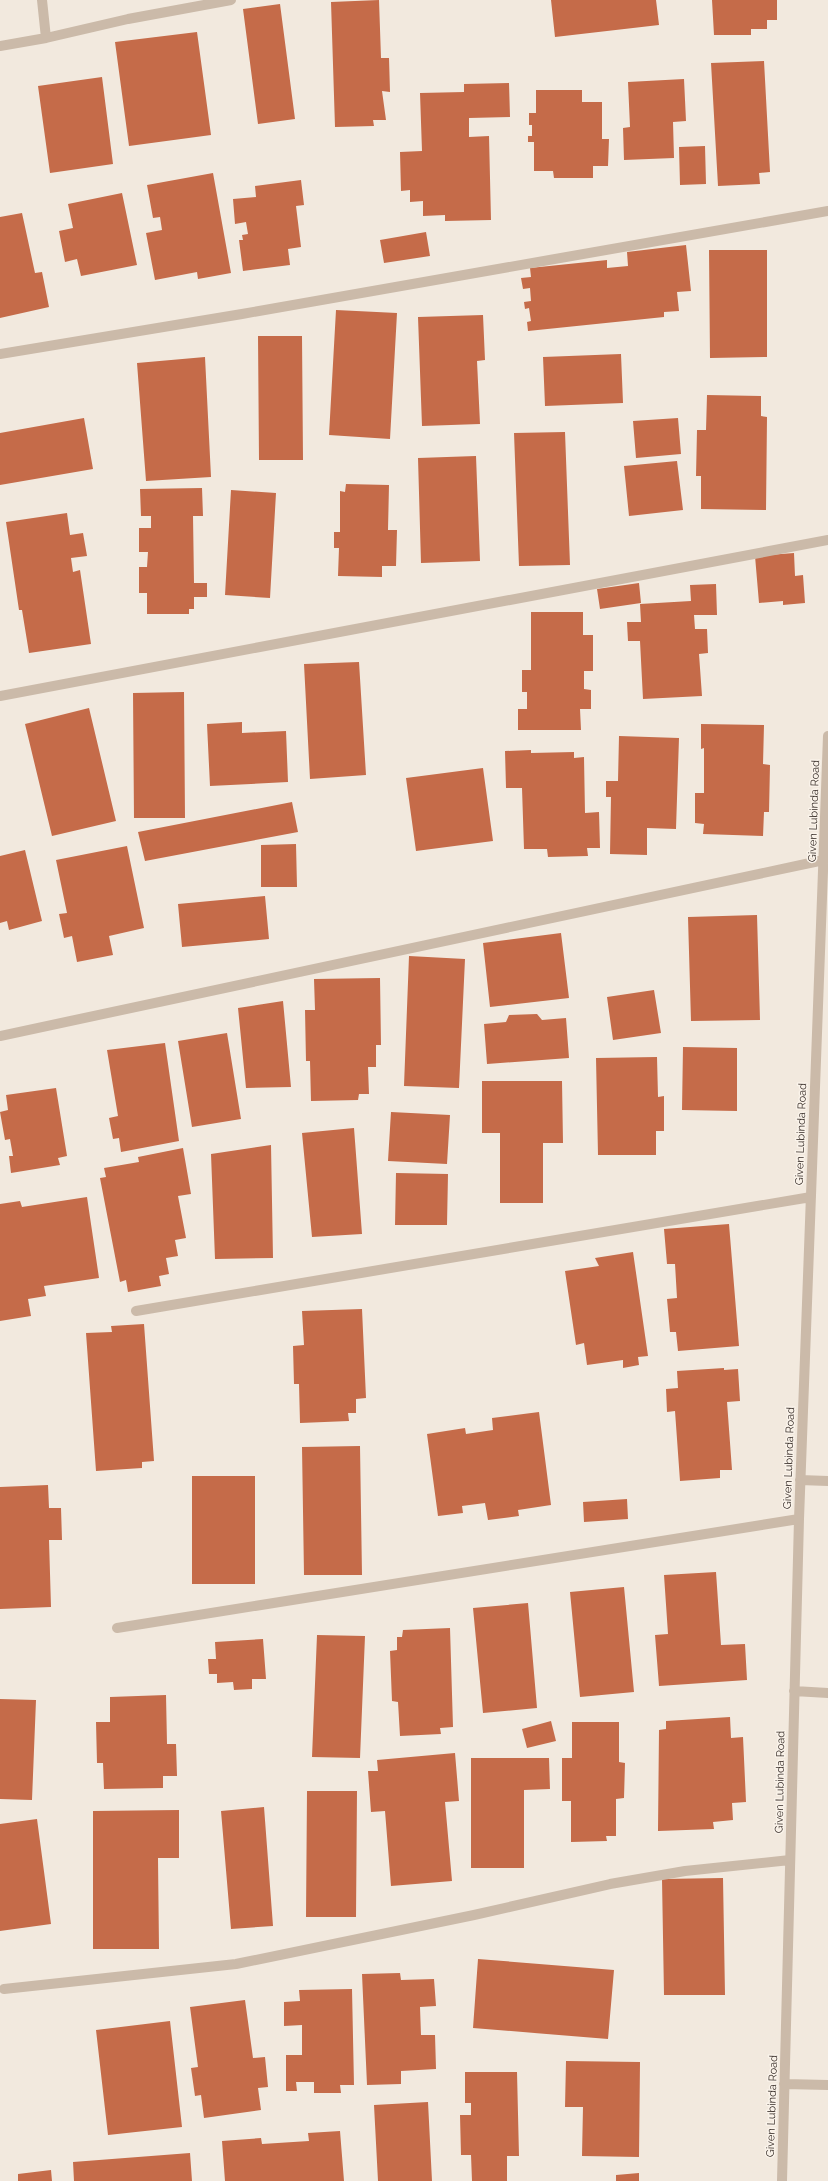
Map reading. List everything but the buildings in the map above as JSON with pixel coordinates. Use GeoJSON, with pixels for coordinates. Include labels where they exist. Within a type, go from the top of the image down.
{"type":"FeatureCollection","features":[{"type":"Feature","properties":{"kind":"street"},"geometry":{"type":"LineString","coordinates":[[42,0],[46,38]]}},
{"type":"Feature","properties":{"kind":"street"},"geometry":{"type":"LineString","coordinates":[[0,46],[46,38],[128,19],[231,0]]}},
{"type":"Feature","properties":{"kind":"street"},"geometry":{"type":"LineString","coordinates":[[0,354],[242,314],[828,210]]}},
{"type":"Feature","properties":{"kind":"street"},"geometry":{"type":"LineString","coordinates":[[0,696],[828,540]]}},
{"type":"Feature","properties":{"kind":"street","name":"Given Lubinda Road"},"geometry":{"type":"LineString","coordinates":[[782,2181],[798,1519],[828,736]]}},
{"type":"Feature","properties":{"kind":"street"},"geometry":{"type":"LineString","coordinates":[[0,1036],[824,860]]}},
{"type":"Feature","properties":{"kind":"street"},"geometry":{"type":"LineString","coordinates":[[818,1018],[828,1020]]}},
{"type":"Feature","properties":{"kind":"street"},"geometry":{"type":"LineString","coordinates":[[136,1311],[811,1198]]}},
{"type":"Feature","properties":{"kind":"street"},"geometry":{"type":"LineString","coordinates":[[800,1480],[828,1481]]}},
{"type":"Feature","properties":{"kind":"street"},"geometry":{"type":"LineString","coordinates":[[117,1628],[798,1519]]}},
{"type":"Feature","properties":{"kind":"street"},"geometry":{"type":"LineString","coordinates":[[794,1691],[828,1692]]}},
{"type":"Feature","properties":{"kind":"street"},"geometry":{"type":"LineString","coordinates":[[4,1989],[236,1964],[474,1915],[610,1884],[685,1871],[790,1860]]}},
{"type":"Feature","properties":{"kind":"street"},"geometry":{"type":"LineString","coordinates":[[784,2084],[828,2085]]}}]}
